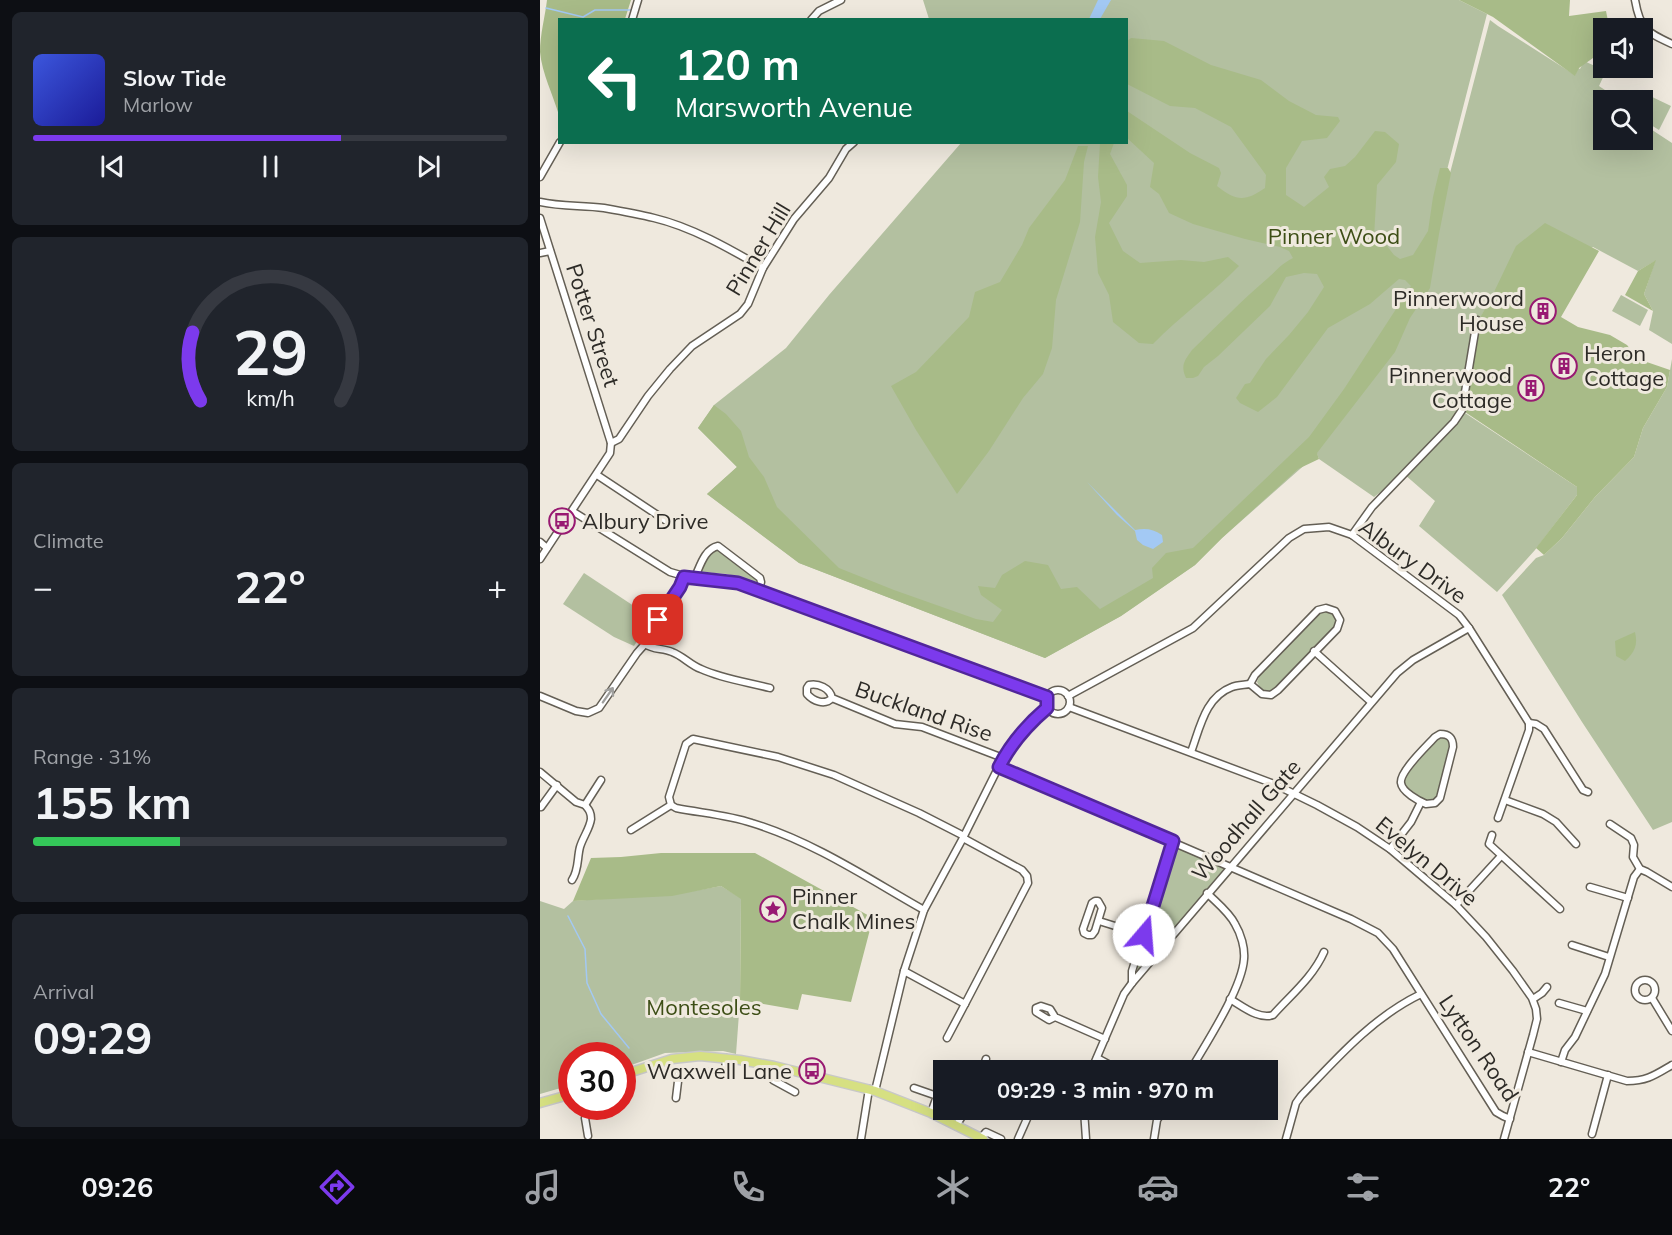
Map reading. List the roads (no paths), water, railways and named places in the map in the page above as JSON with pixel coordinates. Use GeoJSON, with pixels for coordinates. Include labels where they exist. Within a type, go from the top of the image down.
{"type":"FeatureCollection","features":[{"type":"Feature","properties":{"kind":"main road"},"geometry":{"type":"LineString","coordinates":[[636,1071],[672,1059],[700,1056],[774,1066],[872,1090],[931,1113],[982,1139]]}},
{"type":"Feature","properties":{"kind":"main road"},"geometry":{"type":"LineString","coordinates":[[540,1103],[558,1098]]}},
{"type":"Feature","properties":{"kind":"street"},"geometry":{"type":"LineString","coordinates":[[633,18],[638,0]]}},
{"type":"Feature","properties":{"kind":"street"},"geometry":{"type":"LineString","coordinates":[[813,18],[819,11],[841,0]]}},
{"type":"Feature","properties":{"kind":"street"},"geometry":{"type":"LineString","coordinates":[[1635,0],[1638,18]]}},
{"type":"Feature","properties":{"kind":"street"},"geometry":{"type":"LineString","coordinates":[[1653,36],[1672,44]]}},
{"type":"Feature","properties":{"kind":"street"},"geometry":{"type":"LineString","coordinates":[[540,177],[559,144]]}},
{"type":"Feature","properties":{"kind":"street","name":"Pinner Hill"},"geometry":{"type":"LineString","coordinates":[[611,443],[619,439],[648,396],[688,350],[740,314],[748,304],[763,268],[794,219],[829,178],[844,146]]}},
{"type":"Feature","properties":{"kind":"street"},"geometry":{"type":"LineString","coordinates":[[540,202],[603,208],[671,223],[723,245],[763,268]]}},
{"type":"Feature","properties":{"kind":"street","name":"Potter Street"},"geometry":{"type":"LineString","coordinates":[[540,218],[611,443]]}},
{"type":"Feature","properties":{"kind":"street"},"geometry":{"type":"LineString","coordinates":[[540,253],[550,250]]}},
{"type":"Feature","properties":{"kind":"street"},"geometry":{"type":"LineString","coordinates":[[1352,535],[1372,507],[1462,411],[1477,320]]}},
{"type":"Feature","properties":{"kind":"street"},"geometry":{"type":"LineString","coordinates":[[540,559],[597,475],[610,453],[611,443]]}},
{"type":"Feature","properties":{"kind":"street"},"geometry":{"type":"LineString","coordinates":[[597,475],[668,522]]}},
{"type":"Feature","properties":{"kind":"street"},"geometry":{"type":"LineString","coordinates":[[572,511],[670,572],[694,579],[738,583],[1047,697]]}},
{"type":"Feature","properties":{"kind":"street","name":"Albury Drive"},"geometry":{"type":"LineString","coordinates":[[1068,696],[1193,628],[1289,538],[1304,529],[1329,527],[1352,535],[1459,615],[1469,627],[1529,723]]}},
{"type":"Feature","properties":{"kind":"street"},"geometry":{"type":"LineString","coordinates":[[540,542],[547,548]]}},
{"type":"Feature","properties":{"kind":"street"},"geometry":{"type":"LineString","coordinates":[[694,579],[707,551],[718,546],[760,578],[759,590]]}},
{"type":"Feature","properties":{"kind":"street"},"geometry":{"type":"LineString","coordinates":[[540,696],[576,711],[588,713],[599,708],[645,644],[684,577]]}},
{"type":"Feature","properties":{"kind":"street"},"geometry":{"type":"LineString","coordinates":[[1191,752],[1208,707],[1218,694],[1233,686],[1250,684],[1262,694],[1271,695],[1337,628],[1340,620],[1335,611],[1326,608],[1318,610],[1255,675],[1250,684]]}},
{"type":"Feature","properties":{"kind":"street","name":"Woodhall Gate"},"geometry":{"type":"LineString","coordinates":[[1096,1058],[1124,994],[1132,983],[1371,702],[1405,666],[1469,627]]}},
{"type":"Feature","properties":{"kind":"street"},"geometry":{"type":"LineString","coordinates":[[645,644],[651,648],[673,652],[697,668],[715,675],[770,688]]}},
{"type":"Feature","properties":{"kind":"street"},"geometry":{"type":"LineString","coordinates":[[1314,651],[1371,702]]}},
{"type":"Feature","properties":{"kind":"street"},"geometry":{"type":"LineString","coordinates":[[861,1139],[904,972],[924,910],[964,837],[1003,758],[1031,722],[1047,708],[1047,697],[1055,690],[1063,691],[1068,696],[1069,706],[1060,714],[1053,713],[1047,708]]}},
{"type":"Feature","properties":{"kind":"street","name":"Buckland Rise"},"geometry":{"type":"LineString","coordinates":[[832,698],[895,724],[922,727],[1003,758]]}},
{"type":"Feature","properties":{"kind":"street","name":"Evelyn Drive"},"geometry":{"type":"LineString","coordinates":[[1069,706],[1294,793],[1357,827],[1390,849],[1456,904],[1513,970],[1533,999]]}},
{"type":"Feature","properties":{"kind":"street"},"geometry":{"type":"LineString","coordinates":[[1498,818],[1529,730],[1529,723],[1544,729],[1583,790],[1588,792]]}},
{"type":"Feature","properties":{"kind":"street"},"geometry":{"type":"LineString","coordinates":[[1445,734],[1450,737],[1453,747],[1440,798],[1435,803],[1421,802],[1404,789],[1401,783],[1402,774],[1435,737],[1445,734]]}},
{"type":"Feature","properties":{"kind":"street"},"geometry":{"type":"LineString","coordinates":[[924,910],[825,854],[788,836],[750,822],[676,808],[671,805],[669,797],[686,744],[693,739],[778,757],[834,775],[919,813],[1022,870],[1027,876],[1028,883],[947,1038]]}},
{"type":"Feature","properties":{"kind":"street","name":"Lytton Road"},"geometry":{"type":"LineString","coordinates":[[999,767],[1360,922],[1378,933],[1393,949],[1496,1112],[1510,1119]]}},
{"type":"Feature","properties":{"kind":"street"},"geometry":{"type":"LineString","coordinates":[[540,772],[576,802],[585,805],[591,812],[591,822],[579,850],[579,860],[572,880]]}},
{"type":"Feature","properties":{"kind":"street"},"geometry":{"type":"LineString","coordinates":[[585,805],[601,780]]}},
{"type":"Feature","properties":{"kind":"street"},"geometry":{"type":"LineString","coordinates":[[541,807],[557,785]]}},
{"type":"Feature","properties":{"kind":"street"},"geometry":{"type":"LineString","coordinates":[[1505,800],[1543,814],[1556,822],[1576,844]]}},
{"type":"Feature","properties":{"kind":"street"},"geometry":{"type":"LineString","coordinates":[[1390,849],[1411,822],[1421,802]]}},
{"type":"Feature","properties":{"kind":"street"},"geometry":{"type":"LineString","coordinates":[[634,830],[671,805]]}},
{"type":"Feature","properties":{"kind":"street"},"geometry":{"type":"LineString","coordinates":[[1610,824],[1631,838],[1634,845],[1633,857],[1640,869],[1672,887]]}},
{"type":"Feature","properties":{"kind":"street"},"geometry":{"type":"LineString","coordinates":[[1492,835],[1489,843],[1560,909]]}},
{"type":"Feature","properties":{"kind":"street"},"geometry":{"type":"LineString","coordinates":[[1132,983],[1132,971],[1137,952],[1173,841]]}},
{"type":"Feature","properties":{"kind":"street"},"geometry":{"type":"LineString","coordinates":[[1456,904],[1501,856]]}},
{"type":"Feature","properties":{"kind":"street"},"geometry":{"type":"LineString","coordinates":[[1561,1062],[1605,974],[1634,877],[1640,869]]}},
{"type":"Feature","properties":{"kind":"street"},"geometry":{"type":"LineString","coordinates":[[1590,887],[1628,898]]}},
{"type":"Feature","properties":{"kind":"street"},"geometry":{"type":"LineString","coordinates":[[1196,1060],[1239,980],[1244,959],[1236,924],[1207,893]]}},
{"type":"Feature","properties":{"kind":"street"},"geometry":{"type":"LineString","coordinates":[[1095,901],[1098,901],[1102,908],[1099,921],[1092,935],[1084,933],[1083,929],[1092,903],[1095,901]]}},
{"type":"Feature","properties":{"kind":"street"},"geometry":{"type":"LineString","coordinates":[[1099,921],[1144,935]]}},
{"type":"Feature","properties":{"kind":"street"},"geometry":{"type":"LineString","coordinates":[[1572,945],[1610,957]]}},
{"type":"Feature","properties":{"kind":"street"},"geometry":{"type":"LineString","coordinates":[[1137,952],[1152,959]]}},
{"type":"Feature","properties":{"kind":"street"},"geometry":{"type":"LineString","coordinates":[[1230,999],[1260,1016],[1272,1015],[1313,973],[1323,952]]}},
{"type":"Feature","properties":{"kind":"street"},"geometry":{"type":"LineString","coordinates":[[904,972],[965,1004]]}},
{"type":"Feature","properties":{"kind":"street"},"geometry":{"type":"LineString","coordinates":[[1504,1139],[1537,1019],[1533,999],[1547,987]]}},
{"type":"Feature","properties":{"kind":"street"},"geometry":{"type":"LineString","coordinates":[[1286,1139],[1296,1103],[1301,1096],[1365,1032],[1403,1003],[1421,994]]}},
{"type":"Feature","properties":{"kind":"street"},"geometry":{"type":"LineString","coordinates":[[1652,998],[1672,1031]]}},
{"type":"Feature","properties":{"kind":"street"},"geometry":{"type":"LineString","coordinates":[[1559,1003],[1587,1011]]}},
{"type":"Feature","properties":{"kind":"street"},"geometry":{"type":"LineString","coordinates":[[1055,1017],[1105,1039]]}},
{"type":"Feature","properties":{"kind":"street"},"geometry":{"type":"LineString","coordinates":[[1528,1052],[1627,1080],[1649,1079],[1672,1065]]}},
{"type":"Feature","properties":{"kind":"street"},"geometry":{"type":"LineString","coordinates":[[676,1098],[678,1073],[725,1072],[726,1058]]}},
{"type":"Feature","properties":{"kind":"street"},"geometry":{"type":"LineString","coordinates":[[1096,1058],[1100,1060]]}},
{"type":"Feature","properties":{"kind":"street"},"geometry":{"type":"LineString","coordinates":[[774,1066],[773,1080],[795,1092]]}},
{"type":"Feature","properties":{"kind":"street"},"geometry":{"type":"LineString","coordinates":[[1592,1134],[1608,1075]]}},
{"type":"Feature","properties":{"kind":"street"},"geometry":{"type":"LineString","coordinates":[[915,1088],[937,1095],[931,1113]]}},
{"type":"Feature","properties":{"kind":"street"},"geometry":{"type":"LineString","coordinates":[[585,1120],[588,1136]]}},
{"type":"Feature","properties":{"kind":"street"},"geometry":{"type":"LineString","coordinates":[[956,1126],[960,1120]]}},
{"type":"Feature","properties":{"kind":"street"},"geometry":{"type":"LineString","coordinates":[[1017,1139],[1026,1120]]}},
{"type":"Feature","properties":{"kind":"street"},"geometry":{"type":"LineString","coordinates":[[1085,1120],[1086,1139]]}},
{"type":"Feature","properties":{"kind":"street"},"geometry":{"type":"LineString","coordinates":[[1154,1139],[1157,1120]]}},
{"type":"Feature","properties":{"kind":"street"},"geometry":{"type":"LineString","coordinates":[[982,1139],[986,1132],[1002,1139]]}},
{"type":"Feature","properties":{"kind":"water"},"geometry":{"type":"Polygon","coordinates":[[[1098,0],[1111,0],[1101,18],[1089,18],[1098,0]]]}},
{"type":"Feature","properties":{"kind":"water"},"geometry":{"type":"Polygon","coordinates":[[[1087,482],[1135,530],[1156,531],[1162,535],[1163,542],[1153,549],[1143,545],[1137,540],[1135,531],[1087,482]]]}},
{"type":"Feature","properties":{"kind":"waterway"},"geometry":{"type":"LineString","coordinates":[[546,8],[583,17],[595,10],[631,10]]}},
{"type":"Feature","properties":{"kind":"waterway"},"geometry":{"type":"LineString","coordinates":[[568,916],[585,949],[587,983],[601,1014],[624,1042]]}},
{"type":"Feature","properties":{"kind":"place","name":"Pinnerwoord House"},"geometry":{"type":"Point","coordinates":[1543,311]}},
{"type":"Feature","properties":{"kind":"place","name":"Heron Cottage"},"geometry":{"type":"Point","coordinates":[1564,366]}},
{"type":"Feature","properties":{"kind":"place","name":"Pinnerwood Cottage"},"geometry":{"type":"Point","coordinates":[1531,388]}},
{"type":"Feature","properties":{"kind":"place","name":"Albury Drive"},"geometry":{"type":"Point","coordinates":[562,521]}},
{"type":"Feature","properties":{"kind":"place","name":"Pinner Chalk Mines"},"geometry":{"type":"Point","coordinates":[773,909]}},
{"type":"Feature","properties":{"kind":"place","name":"Waxwell Lane"},"geometry":{"type":"Point","coordinates":[812,1071]}},
{"type":"Feature","properties":{"kind":"park label","name":"Pinner Wood"},"geometry":{"type":"Point","coordinates":[1334,236]}},
{"type":"Feature","properties":{"kind":"park label","name":"Montesoles"},"geometry":{"type":"Point","coordinates":[704,1007]}}]}
